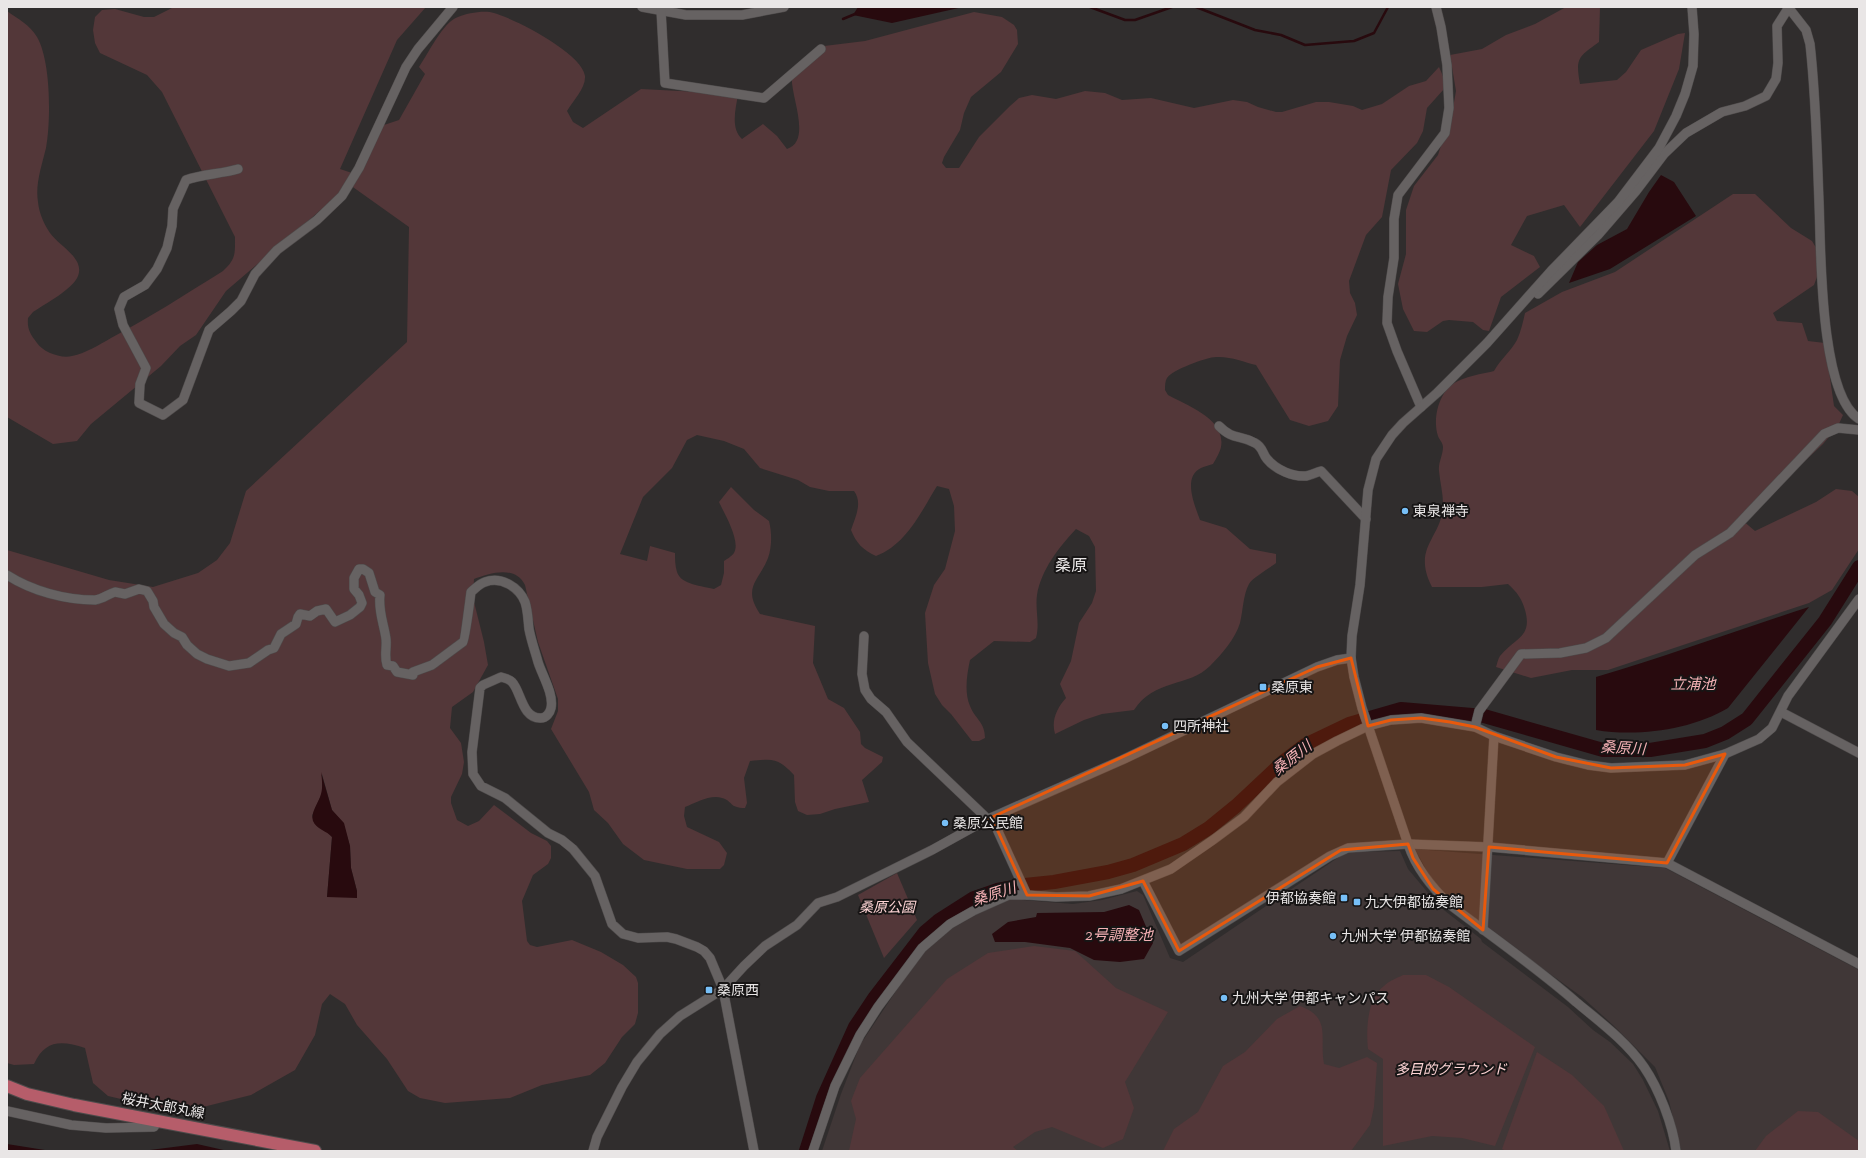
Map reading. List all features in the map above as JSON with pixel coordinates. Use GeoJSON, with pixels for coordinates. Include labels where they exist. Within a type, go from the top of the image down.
{"type":"FeatureCollection","features":[{"type":"Feature","properties":{"kind":"main road","name":"桜井太郎丸線"},"geometry":{"type":"LineString","coordinates":[[7,1086],[27,1094],[74,1105],[315,1151]]}},
{"type":"Feature","properties":{"kind":"street"},"geometry":{"type":"LineString","coordinates":[[238,169],[219,174],[197,176],[186,180],[174,209],[167,248],[157,269],[144,285],[124,297],[119,309],[123,325],[146,368],[140,384],[139,403],[163,415],[183,400],[210,330],[240,301],[255,274],[277,250],[317,220],[342,196],[352,181],[406,67],[418,49],[453,7]]}},
{"type":"Feature","properties":{"kind":"street"},"geometry":{"type":"LineString","coordinates":[[642,7],[686,16],[742,16],[784,7]]}},
{"type":"Feature","properties":{"kind":"street"},"geometry":{"type":"LineString","coordinates":[[1421,407],[1397,351],[1387,323],[1388,297],[1394,258],[1394,219],[1398,195],[1445,133],[1449,108],[1447,65],[1436,7]]}},
{"type":"Feature","properties":{"kind":"street"},"geometry":{"type":"LineString","coordinates":[[1676,1151],[1674,1135],[1653,1082],[1643,1066],[1630,1051],[1604,1024],[1570,996],[1449,904],[1433,889],[1413,858],[1408,844],[1362,708],[1351,658],[1352,636],[1360,585],[1368,490],[1376,458],[1392,435],[1403,423],[1502,327],[1551,271],[1618,202],[1659,148],[1676,116],[1685,94],[1693,66],[1694,34],[1692,7]]}},
{"type":"Feature","properties":{"kind":"street"},"geometry":{"type":"LineString","coordinates":[[1502,327],[1512,323],[1542,290],[1598,235],[1636,191],[1664,154],[1686,133],[1722,112],[1746,106],[1766,96],[1776,79],[1778,63],[1777,26],[1788,7],[1806,30],[1810,44],[1823,307],[1832,363],[1843,400],[1854,416],[1859,419]]}},
{"type":"Feature","properties":{"kind":"street"},"geometry":{"type":"LineString","coordinates":[[661,10],[665,83],[764,98],[821,48]]}},
{"type":"Feature","properties":{"kind":"street"},"geometry":{"type":"LineString","coordinates":[[1219,426],[1228,435],[1254,442],[1261,446],[1268,460],[1278,468],[1290,474],[1307,476],[1321,471],[1366,519]]}},
{"type":"Feature","properties":{"kind":"street"},"geometry":{"type":"LineString","coordinates":[[1475,727],[1479,711],[1521,654],[1560,654],[1586,648],[1606,638],[1695,555],[1730,533],[1824,434],[1838,428],[1859,430]]}},
{"type":"Feature","properties":{"kind":"street"},"geometry":{"type":"LineString","coordinates":[[7,574],[32,587],[69,598],[94,600],[115,592],[125,594],[139,589],[147,591],[154,601],[154,607],[158,615],[171,631],[182,637],[187,645],[202,657],[229,666],[249,663],[268,650],[274,648],[281,634],[296,624],[300,614],[310,616],[317,611],[326,609],[334,622],[350,615],[360,607],[362,603],[359,594],[353,587],[354,578],[359,569],[362,569],[369,573],[375,592],[380,595],[379,608],[386,638],[385,660],[387,665],[393,666],[397,672],[413,675],[413,672],[428,668],[463,642],[466,637],[465,624],[471,592],[481,583],[492,580],[504,582],[513,586],[524,601],[529,630],[550,696],[551,709],[548,715],[544,717],[537,718],[532,715],[522,702],[512,682],[501,677],[480,688],[472,740],[473,774],[481,786],[505,798],[524,815],[548,833],[562,840],[577,853],[595,876],[608,915],[616,930],[628,936],[667,937],[676,939],[704,951],[714,965],[723,989],[754,1151]]}},
{"type":"Feature","properties":{"kind":"street"},"geometry":{"type":"LineString","coordinates":[[813,1151],[835,1086],[860,1035],[878,1007],[922,948],[950,924],[973,911],[1009,895],[1027,893],[1056,897],[1089,896],[1122,889],[1171,869],[1244,817],[1277,782],[1295,767],[1337,741],[1368,726],[1391,720],[1421,718],[1475,727],[1494,736],[1556,757],[1588,765],[1611,768],[1685,765],[1725,754],[1758,739],[1772,728],[1788,696],[1859,599]]}},
{"type":"Feature","properties":{"kind":"street"},"geometry":{"type":"LineString","coordinates":[[864,636],[862,674],[865,690],[886,712],[907,742],[996,827],[1027,893]]}},
{"type":"Feature","properties":{"kind":"street"},"geometry":{"type":"LineString","coordinates":[[593,1151],[597,1137],[622,1087],[637,1062],[660,1034],[680,1016],[723,989],[765,946],[797,925],[818,903],[837,897],[932,850],[988,819],[1122,760],[1317,667],[1337,660],[1351,658]]}},
{"type":"Feature","properties":{"kind":"street"},"geometry":{"type":"LineString","coordinates":[[1781,712],[1859,753]]}},
{"type":"Feature","properties":{"kind":"street"},"geometry":{"type":"LineString","coordinates":[[1483,930],[1494,736]]}},
{"type":"Feature","properties":{"kind":"street"},"geometry":{"type":"LineString","coordinates":[[1667,863],[1725,754]]}},
{"type":"Feature","properties":{"kind":"street"},"geometry":{"type":"LineString","coordinates":[[1143,881],[1179,951],[1341,850],[1360,846],[1408,844],[1488,847],[1667,863],[1859,964]]}},
{"type":"Feature","properties":{"kind":"street"},"geometry":{"type":"LineString","coordinates":[[7,1111],[71,1125],[106,1128],[154,1127],[157,1121]]}},
{"type":"Feature","properties":{"kind":"highlighted area"},"geometry":{"type":"Polygon","coordinates":[[[1351,658],[1368,726],[1391,720],[1421,718],[1450,722],[1475,727],[1556,757],[1611,768],[1685,765],[1725,754],[1667,863],[1489,847],[1483,930],[1433,889],[1413,858],[1408,844],[1341,850],[1179,951],[1143,881],[1089,896],[1027,895],[996,827],[988,819],[1317,667],[1351,658]]]}},
{"type":"Feature","properties":{"kind":"shaded area"},"geometry":{"type":"Polygon","coordinates":[[[1415,849],[1665,868],[1859,970],[1859,1151],[1681,1151],[1669,1101],[1655,1067],[1613,1025],[1582,997],[1480,923],[1449,897],[1429,875],[1415,849]]]}},
{"type":"Feature","properties":{"kind":"shaded area","name":"九州大学 伊都キャンパス"},"geometry":{"type":"Polygon","coordinates":[[[1400,851],[1408,869],[1440,907],[1481,939],[1482,942],[1568,1007],[1593,1030],[1610,1042],[1633,1064],[1643,1080],[1658,1111],[1670,1151],[822,1151],[841,1094],[860,1045],[910,970],[924,952],[952,926],[998,902],[1010,899],[1073,904],[1102,900],[1137,891],[1143,895],[1170,958],[1183,962],[1342,855],[1352,852],[1400,851]]]}},
{"type":"Feature","properties":{"kind":"green space"},"geometry":{"type":"Polygon","coordinates":[[[174,7],[426,7],[397,40],[340,169],[358,175],[381,126],[399,120],[425,74],[419,67],[441,32],[452,20],[458,17],[481,12],[494,13],[517,22],[546,38],[572,57],[581,67],[585,76],[585,81],[579,94],[567,111],[573,122],[583,128],[641,89],[738,94],[735,111],[735,124],[738,134],[742,139],[763,124],[777,136],[787,149],[795,144],[798,137],[799,127],[792,83],[793,71],[816,47],[865,41],[974,12],[1002,17],[1014,25],[1017,30],[1018,44],[1001,72],[971,97],[964,113],[960,130],[944,157],[942,163],[946,168],[959,168],[979,137],[1010,106],[1019,98],[1032,95],[1056,99],[1085,91],[1105,93],[1122,100],[1151,98],[1194,108],[1233,100],[1247,102],[1276,112],[1282,112],[1316,102],[1329,102],[1353,106],[1362,110],[1382,104],[1409,86],[1426,81],[1439,67],[1446,83],[1444,89],[1427,108],[1423,131],[1417,143],[1391,170],[1382,217],[1366,235],[1349,281],[1350,293],[1355,303],[1357,315],[1347,336],[1340,360],[1338,406],[1328,421],[1309,426],[1290,420],[1256,365],[1226,357],[1205,359],[1190,364],[1176,371],[1166,379],[1165,390],[1168,395],[1195,409],[1212,421],[1218,429],[1221,437],[1221,447],[1213,464],[1201,468],[1195,472],[1192,478],[1191,485],[1193,500],[1200,520],[1226,528],[1250,549],[1276,554],[1276,563],[1257,576],[1249,584],[1245,593],[1240,623],[1235,635],[1228,646],[1202,673],[1151,693],[1142,700],[1134,710],[1102,714],[1084,720],[1055,734],[1054,719],[1060,706],[1066,698],[1060,684],[1071,661],[1079,623],[1092,603],[1096,591],[1095,547],[1089,536],[1076,529],[1057,551],[1042,577],[1037,595],[1038,627],[1036,638],[1030,642],[994,641],[970,660],[967,677],[968,701],[972,710],[982,724],[985,733],[985,738],[979,741],[972,741],[942,705],[935,694],[928,663],[925,613],[934,585],[945,569],[955,531],[954,506],[949,489],[937,486],[912,527],[896,544],[887,551],[876,556],[860,546],[851,530],[858,505],[857,496],[854,491],[829,491],[810,487],[798,480],[760,468],[744,449],[724,441],[697,435],[687,440],[672,468],[643,497],[620,554],[647,561],[650,546],[675,553],[675,565],[677,572],[683,580],[714,589],[721,585],[724,573],[724,561],[734,553],[736,548],[734,534],[719,502],[731,487],[754,510],[769,521],[771,530],[771,545],[768,558],[754,584],[752,597],[760,614],[815,626],[813,663],[828,699],[844,708],[860,732],[861,744],[865,748],[883,757],[882,762],[862,780],[869,802],[835,809],[820,814],[807,815],[798,811],[795,802],[794,775],[788,769],[774,760],[750,761],[744,778],[747,803],[745,808],[736,807],[725,799],[718,797],[703,800],[685,807],[684,816],[687,827],[719,842],[727,853],[724,865],[720,869],[687,869],[644,860],[623,844],[608,823],[594,810],[589,792],[551,729],[558,711],[558,699],[538,642],[525,585],[521,579],[515,575],[502,572],[474,579],[473,598],[488,665],[473,692],[452,707],[450,728],[461,743],[464,762],[462,774],[451,797],[451,803],[457,820],[468,826],[479,821],[494,805],[531,833],[547,841],[551,846],[551,858],[548,864],[533,875],[522,901],[527,941],[530,945],[537,947],[572,940],[601,952],[623,965],[636,977],[638,983],[638,1013],[635,1024],[622,1037],[605,1063],[590,1075],[542,1085],[510,1098],[445,1103],[420,1098],[408,1091],[387,1059],[357,1025],[345,1004],[330,994],[322,1004],[315,1035],[295,1070],[251,1095],[189,1109],[160,1108],[108,1096],[93,1083],[85,1048],[76,1045],[61,1043],[49,1046],[38,1056],[34,1064],[14,1065],[7,1063],[7,550],[109,580],[153,587],[198,573],[217,560],[230,543],[246,491],[407,342],[409,227],[350,185],[226,291],[196,335],[180,346],[161,366],[91,424],[77,441],[53,444],[7,417],[7,11],[24,22],[31,29],[42,48],[49,91],[49,123],[46,148],[39,175],[37,195],[42,218],[46,226],[54,238],[75,258],[79,270],[78,276],[71,286],[33,312],[28,318],[28,325],[32,337],[40,346],[48,352],[58,356],[68,357],[87,351],[153,314],[223,271],[233,259],[235,237],[162,92],[147,75],[100,53],[95,43],[93,30],[95,17],[102,10],[115,9],[144,17],[154,17],[174,7]],[[322,774],[322,793],[312,816],[319,827],[332,837],[327,897],[357,891],[351,868],[350,846],[343,823],[332,810],[322,774]]]}},
{"type":"Feature","properties":{"kind":"green space"},"geometry":{"type":"Polygon","coordinates":[[[1566,7],[1600,7],[1599,42],[1580,58],[1578,68],[1580,84],[1617,80],[1626,72],[1641,50],[1678,34],[1685,33],[1679,69],[1654,131],[1580,227],[1564,205],[1527,216],[1511,245],[1534,256],[1540,267],[1501,297],[1489,331],[1483,330],[1473,322],[1449,320],[1443,321],[1427,332],[1414,331],[1403,309],[1398,284],[1406,254],[1406,210],[1414,186],[1438,155],[1453,108],[1456,91],[1450,55],[1482,49],[1506,35],[1535,24],[1566,7]]]}},
{"type":"Feature","properties":{"kind":"green space"},"geometry":{"type":"Polygon","coordinates":[[[1733,194],[1755,194],[1791,228],[1812,241],[1818,251],[1818,274],[1814,285],[1773,313],[1777,321],[1802,323],[1808,341],[1825,343],[1834,406],[1843,415],[1838,426],[1823,444],[1742,520],[1755,531],[1816,502],[1836,489],[1852,491],[1859,497],[1859,549],[1832,590],[1809,603],[1608,670],[1572,670],[1531,678],[1496,667],[1500,656],[1521,637],[1526,626],[1527,619],[1525,610],[1517,593],[1508,584],[1482,587],[1432,587],[1426,573],[1426,552],[1442,516],[1443,496],[1439,468],[1443,447],[1438,436],[1436,416],[1442,397],[1446,390],[1464,378],[1494,371],[1517,340],[1525,313],[1562,292],[1615,272],[1733,194]]]}},
{"type":"Feature","properties":{"kind":"green space","name":"桑原公園"},"geometry":{"type":"Polygon","coordinates":[[[897,873],[917,920],[884,958],[858,895],[897,873]]]}},
{"type":"Feature","properties":{"kind":"green space"},"geometry":{"type":"Polygon","coordinates":[[[1034,946],[1075,951],[1116,988],[1168,1012],[1125,1082],[1134,1108],[1123,1139],[1103,1148],[1052,1127],[1035,1132],[1013,1147],[1018,1151],[849,1151],[856,1119],[851,1101],[860,1078],[947,979],[988,953],[1034,946]]]}},
{"type":"Feature","properties":{"kind":"green space","name":"多目的グラウンド"},"geometry":{"type":"Polygon","coordinates":[[[1403,975],[1426,975],[1449,987],[1535,1047],[1495,1146],[1462,1138],[1432,1136],[1383,1146],[1383,1059],[1368,1049],[1367,1033],[1369,1015],[1374,998],[1378,991],[1388,983],[1403,975]]]}},
{"type":"Feature","properties":{"kind":"green space"},"geometry":{"type":"Polygon","coordinates":[[[1300,1006],[1317,1016],[1320,1023],[1323,1037],[1324,1064],[1339,1068],[1367,1057],[1377,1063],[1374,1107],[1370,1125],[1351,1151],[1163,1151],[1174,1129],[1198,1112],[1223,1066],[1245,1052],[1277,1019],[1300,1006]]]}},
{"type":"Feature","properties":{"kind":"green space"},"geometry":{"type":"Polygon","coordinates":[[[1537,1052],[1572,1075],[1604,1106],[1624,1151],[1506,1151],[1502,1149],[1537,1052]]]}},
{"type":"Feature","properties":{"kind":"green space"},"geometry":{"type":"Polygon","coordinates":[[[1798,1111],[1818,1112],[1859,1141],[1859,1151],[1755,1151],[1766,1136],[1798,1111]]]}},
{"type":"Feature","properties":{"kind":"water"},"geometry":{"type":"Polygon","coordinates":[[[858,7],[963,7],[892,23],[853,15],[858,7]]]}},
{"type":"Feature","properties":{"kind":"water"},"geometry":{"type":"Polygon","coordinates":[[[1661,175],[1674,182],[1696,216],[1610,269],[1569,283],[1578,262],[1597,245],[1627,229],[1661,175]]]}},
{"type":"Feature","properties":{"kind":"water","name":"立浦池"},"geometry":{"type":"Polygon","coordinates":[[[1809,607],[1728,708],[1698,722],[1664,730],[1629,733],[1596,730],[1596,677],[1676,652],[1809,607]]]}},
{"type":"Feature","properties":{"kind":"water"},"geometry":{"type":"Polygon","coordinates":[[[321,772],[332,810],[344,823],[350,846],[351,868],[357,891],[357,898],[327,897],[332,837],[314,824],[312,818],[322,792],[321,772]]]}},
{"type":"Feature","properties":{"kind":"water","name":"2号調整池"},"geometry":{"type":"Polygon","coordinates":[[[1129,905],[1139,910],[1153,943],[1144,959],[1120,962],[1094,960],[1070,948],[1025,942],[995,942],[992,934],[1008,922],[1036,917],[1037,913],[1104,912],[1129,905]]]}},
{"type":"Feature","properties":{"kind":"water"},"geometry":{"type":"Polygon","coordinates":[[[7,1144],[51,1151],[7,1151],[7,1144]]]}},
{"type":"Feature","properties":{"kind":"water"},"geometry":{"type":"Polygon","coordinates":[[[197,1144],[228,1151],[142,1151],[197,1144]]]}},
{"type":"Feature","properties":{"kind":"waterway"},"geometry":{"type":"LineString","coordinates":[[1090,7],[1125,20],[1135,20],[1172,7]]}},
{"type":"Feature","properties":{"kind":"waterway"},"geometry":{"type":"LineString","coordinates":[[1196,7],[1255,30],[1281,35],[1305,45],[1354,41],[1374,33],[1388,7]]}},
{"type":"Feature","properties":{"kind":"waterway"},"geometry":{"type":"LineString","coordinates":[[843,19],[855,14]]}},
{"type":"Feature","properties":{"kind":"waterway","name":"桑原川"},"geometry":{"type":"LineString","coordinates":[[806,1151],[823,1098],[855,1027],[875,997],[925,932],[938,921],[974,898],[997,890],[1054,882],[1108,872],[1133,865],[1183,844],[1209,828],[1236,806],[1284,761],[1305,745],[1349,724],[1401,709],[1484,716],[1603,750],[1650,750],[1705,741],[1725,733],[1747,719],[1825,621],[1859,567]]}},
{"type":"Feature","properties":{"kind":"place","name":"東泉禅寺"},"geometry":{"type":"Point","coordinates":[1405,511]}},
{"type":"Feature","properties":{"kind":"place","name":"桑原東"},"geometry":{"type":"Point","coordinates":[1263,687]}},
{"type":"Feature","properties":{"kind":"place","name":"四所神社"},"geometry":{"type":"Point","coordinates":[1165,726]}},
{"type":"Feature","properties":{"kind":"place","name":"桑原公民館"},"geometry":{"type":"Point","coordinates":[945,823]}},
{"type":"Feature","properties":{"kind":"place","name":"伊都協奏館"},"geometry":{"type":"Point","coordinates":[1344,898]}},
{"type":"Feature","properties":{"kind":"place","name":"九大伊都協奏館"},"geometry":{"type":"Point","coordinates":[1357,902]}},
{"type":"Feature","properties":{"kind":"place","name":"九州大学 伊都協奏館"},"geometry":{"type":"Point","coordinates":[1333,936]}},
{"type":"Feature","properties":{"kind":"place","name":"桑原西"},"geometry":{"type":"Point","coordinates":[709,990]}},
{"type":"Feature","properties":{"kind":"place","name":"九州大学 伊都キャンパス"},"geometry":{"type":"Point","coordinates":[1224,998]}},
{"type":"Feature","properties":{"kind":"district","name":"桑原"},"geometry":{"type":"Point","coordinates":[1071,565]}}]}
